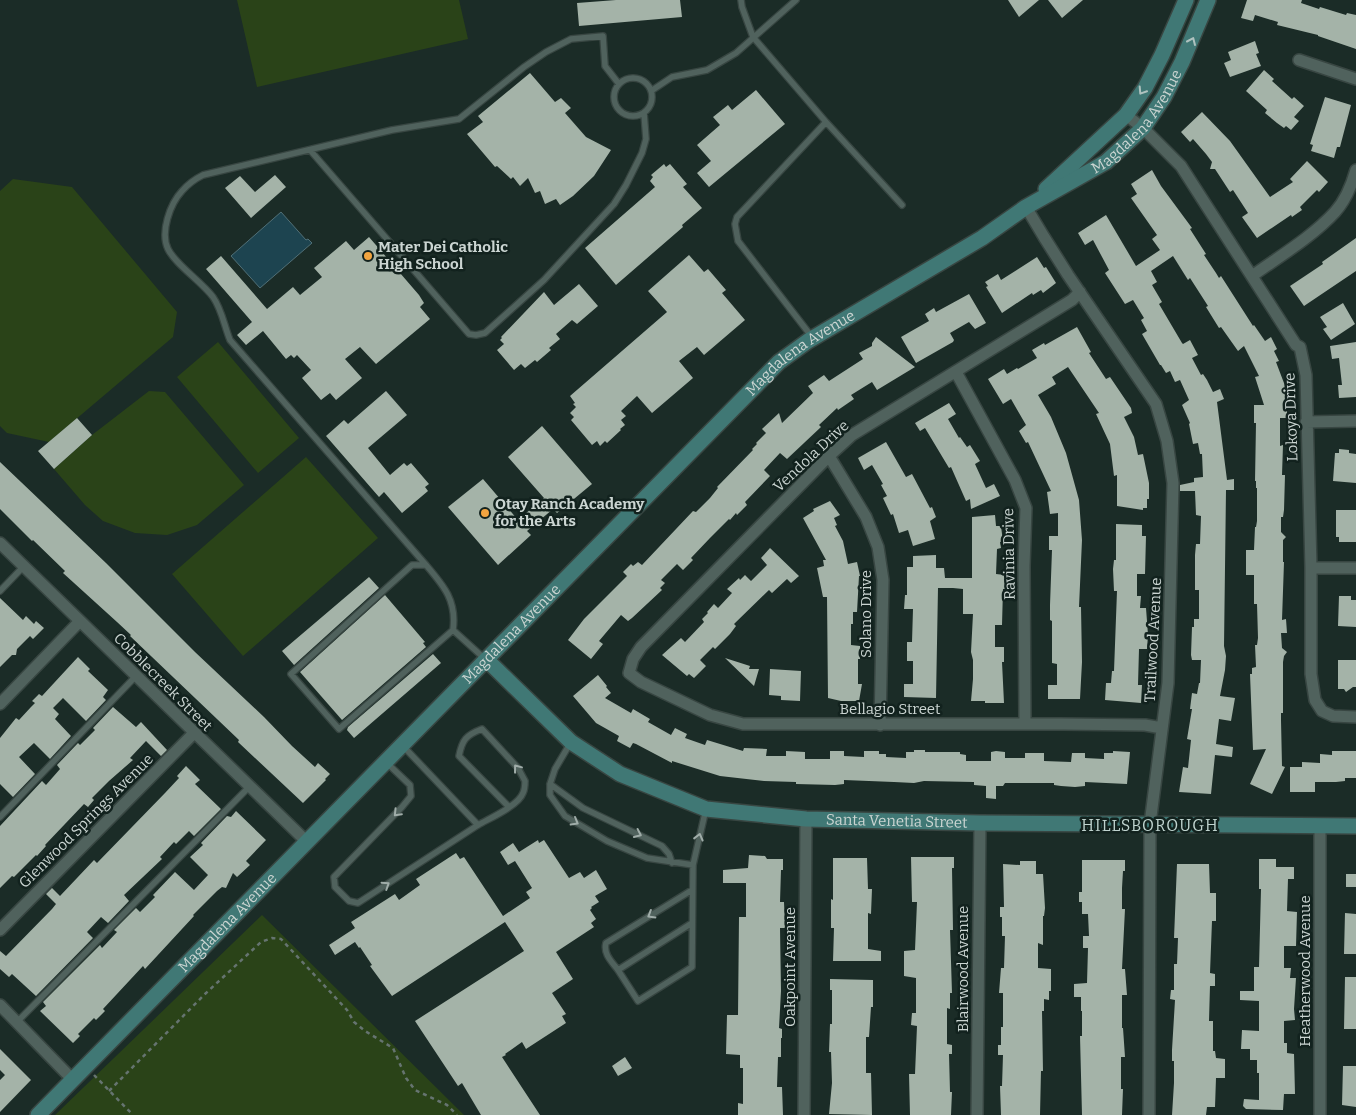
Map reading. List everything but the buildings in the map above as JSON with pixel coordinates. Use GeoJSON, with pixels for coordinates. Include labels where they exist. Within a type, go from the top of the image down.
{"type":"FeatureCollection","features":[{"type":"Feature","properties":{"kind":"street","name":"Magdalena Avenue"},"geometry":{"type":"LineString","coordinates":[[1026,207],[1126,116],[1145,88],[1186,0]]}},
{"type":"Feature","properties":{"kind":"street","name":"Magdalena Avenue"},"geometry":{"type":"LineString","coordinates":[[38,1115],[779,362],[813,338],[982,238],[1026,207],[1106,162],[1143,128],[1164,97],[1186,55],[1208,0]]}},
{"type":"Feature","properties":{"kind":"street"},"geometry":{"type":"LineString","coordinates":[[1299,60],[1356,79]]}},
{"type":"Feature","properties":{"kind":"street","name":"Lokoya Drive"},"geometry":{"type":"LineString","coordinates":[[1126,116],[1143,128],[1181,166],[1296,345],[1300,347],[1306,375],[1311,568],[1311,674],[1315,700],[1322,710],[1332,716],[1356,717]]}},
{"type":"Feature","properties":{"kind":"street"},"geometry":{"type":"LineString","coordinates":[[1252,276],[1303,240],[1336,210],[1353,181],[1356,170]]}},
{"type":"Feature","properties":{"kind":"street","name":"Trailwood Avenue"},"geometry":{"type":"LineString","coordinates":[[1026,207],[1080,292],[1156,404],[1167,441],[1173,482],[1168,683],[1150,824],[1149,1115]]}},
{"type":"Feature","properties":{"kind":"street","name":"Vendola Drive"},"geometry":{"type":"LineString","coordinates":[[629,673],[633,659],[641,647],[852,435],[1072,300],[1080,292]]}},
{"type":"Feature","properties":{"kind":"street","name":"Ravinia Drive"},"geometry":{"type":"LineString","coordinates":[[956,372],[1016,480],[1026,508],[1024,566],[1025,724]]}},
{"type":"Feature","properties":{"kind":"street"},"geometry":{"type":"LineString","coordinates":[[1306,422],[1356,421]]}},
{"type":"Feature","properties":{"kind":"street","name":"Solano Drive"},"geometry":{"type":"LineString","coordinates":[[829,456],[866,517],[878,547],[883,580],[880,725]]}},
{"type":"Feature","properties":{"kind":"street","name":"Cobblecreek Street"},"geometry":{"type":"LineString","coordinates":[[0,543],[306,841]]}},
{"type":"Feature","properties":{"kind":"street"},"geometry":{"type":"LineString","coordinates":[[1311,568],[1356,568]]}},
{"type":"Feature","properties":{"kind":"street"},"geometry":{"type":"LineString","coordinates":[[0,704],[80,621]]}},
{"type":"Feature","properties":{"kind":"street","name":"Santa Venetia Street"},"geometry":{"type":"LineString","coordinates":[[487,660],[571,742],[620,774],[706,809],[806,819],[980,823],[1356,826]]}},
{"type":"Feature","properties":{"kind":"street","name":"Bellagio Street"},"geometry":{"type":"LineString","coordinates":[[629,673],[641,682],[710,715],[742,724],[1145,725],[1162,728]]}},
{"type":"Feature","properties":{"kind":"street","name":"Glenwood Springs Avenue"},"geometry":{"type":"LineString","coordinates":[[0,930],[194,733]]}},
{"type":"Feature","properties":{"kind":"street","name":"Oakpoint Avenue"},"geometry":{"type":"LineString","coordinates":[[804,1115],[806,819]]}},
{"type":"Feature","properties":{"kind":"street","name":"Blairwood Avenue"},"geometry":{"type":"LineString","coordinates":[[977,1115],[980,823]]}},
{"type":"Feature","properties":{"kind":"street","name":"Heatherwood Avenue"},"geometry":{"type":"LineString","coordinates":[[1320,826],[1320,1115]]}},
{"type":"Feature","properties":{"kind":"street"},"geometry":{"type":"LineString","coordinates":[[0,1005],[73,1080]]}},
{"type":"Feature","properties":{"kind":"lane"},"geometry":{"type":"LineString","coordinates":[[741,0],[753,37],[826,122],[902,205]]}},
{"type":"Feature","properties":{"kind":"lane"},"geometry":{"type":"LineString","coordinates":[[651,91],[672,77],[707,70],[736,53],[796,0]]}},
{"type":"Feature","properties":{"kind":"lane"},"geometry":{"type":"LineString","coordinates":[[426,565],[412,565],[291,674],[339,729],[453,630],[455,615],[445,588],[426,565],[230,340],[221,310],[212,296],[168,249],[165,234],[174,203],[182,191],[203,175],[392,130],[459,119],[524,67],[546,52],[571,39],[603,36],[605,66],[619,84]]}},
{"type":"Feature","properties":{"kind":"lane"},"geometry":{"type":"LineString","coordinates":[[637,79],[643,81],[651,91],[651,103],[644,113],[638,116],[626,115],[616,107],[614,95],[619,84],[625,80],[637,79]]}},
{"type":"Feature","properties":{"kind":"lane"},"geometry":{"type":"LineString","coordinates":[[310,150],[469,334],[476,336],[485,333],[544,280],[614,204],[642,153],[646,139],[644,113]]}},
{"type":"Feature","properties":{"kind":"lane"},"geometry":{"type":"LineString","coordinates":[[813,338],[738,240],[735,224],[737,217],[826,122]]}},
{"type":"Feature","properties":{"kind":"lane"},"geometry":{"type":"LineString","coordinates":[[0,591],[24,566]]}},
{"type":"Feature","properties":{"kind":"lane"},"geometry":{"type":"LineString","coordinates":[[453,630],[487,660]]}},
{"type":"Feature","properties":{"kind":"lane"},"geometry":{"type":"LineString","coordinates":[[0,816],[136,676]]}},
{"type":"Feature","properties":{"kind":"lane"},"geometry":{"type":"LineString","coordinates":[[386,762],[410,785],[411,796],[402,808],[334,877],[335,887],[349,901],[358,903],[478,825],[516,803],[523,794],[526,781],[518,768],[482,729],[471,733],[462,743],[459,756],[509,807]]}},
{"type":"Feature","properties":{"kind":"lane"},"geometry":{"type":"LineString","coordinates":[[571,742],[555,769],[550,784],[550,795],[564,816],[607,841],[647,858],[693,865]]}},
{"type":"Feature","properties":{"kind":"lane"},"geometry":{"type":"LineString","coordinates":[[402,745],[478,825]]}},
{"type":"Feature","properties":{"kind":"lane"},"geometry":{"type":"LineString","coordinates":[[550,784],[583,808],[662,846],[672,863]]}},
{"type":"Feature","properties":{"kind":"lane"},"geometry":{"type":"LineString","coordinates":[[17,1022],[249,787]]}},
{"type":"Feature","properties":{"kind":"lane"},"geometry":{"type":"LineString","coordinates":[[692,890],[606,943],[607,954],[638,1001],[692,967],[693,865],[706,809]]}},
{"type":"Feature","properties":{"kind":"lane"},"geometry":{"type":"LineString","coordinates":[[618,970],[692,923]]}},
{"type":"Feature","properties":{"kind":"path"},"geometry":{"type":"LineString","coordinates":[[110,1091],[205,994],[261,942],[272,938],[281,940],[347,1010],[354,1022],[393,1048],[406,1078],[415,1090],[446,1105],[456,1115]]}},
{"type":"Feature","properties":{"kind":"path"},"geometry":{"type":"LineString","coordinates":[[85,1067],[133,1115]]}},
{"type":"Feature","properties":{"kind":"green space"},"geometry":{"type":"Polygon","coordinates":[[[237,0],[459,0],[468,39],[257,87],[237,0]]]}},
{"type":"Feature","properties":{"kind":"green space"},"geometry":{"type":"Polygon","coordinates":[[[13,179],[72,187],[177,312],[173,337],[49,442],[7,433],[0,426],[0,191],[13,179]]]}},
{"type":"Feature","properties":{"kind":"green space"},"geometry":{"type":"Polygon","coordinates":[[[218,342],[299,438],[258,473],[177,377],[218,342]]]}},
{"type":"Feature","properties":{"kind":"green space"},"geometry":{"type":"Polygon","coordinates":[[[149,391],[165,392],[244,485],[197,525],[167,535],[135,533],[103,521],[85,505],[54,469],[92,435],[149,391]]]}},
{"type":"Feature","properties":{"kind":"green space"},"geometry":{"type":"Polygon","coordinates":[[[306,457],[378,538],[243,656],[172,574],[306,457]]]}},
{"type":"Feature","properties":{"kind":"green space"},"geometry":{"type":"Polygon","coordinates":[[[262,915],[464,1115],[55,1115],[262,915]]]}},
{"type":"Feature","properties":{"kind":"water"},"geometry":{"type":"Polygon","coordinates":[[[281,212],[306,240],[308,239],[312,243],[260,288],[231,256],[281,212]]]}},
{"type":"Feature","properties":{"kind":"place","name":"Mater Dei Catholic High School"},"geometry":{"type":"Point","coordinates":[368,256]}},
{"type":"Feature","properties":{"kind":"place","name":"Otay Ranch Academy for the Arts"},"geometry":{"type":"Point","coordinates":[485,513]}},
{"type":"Feature","properties":{"kind":"district","name":"HILLSBOROUGH"},"geometry":{"type":"Point","coordinates":[1150,825]}}]}
